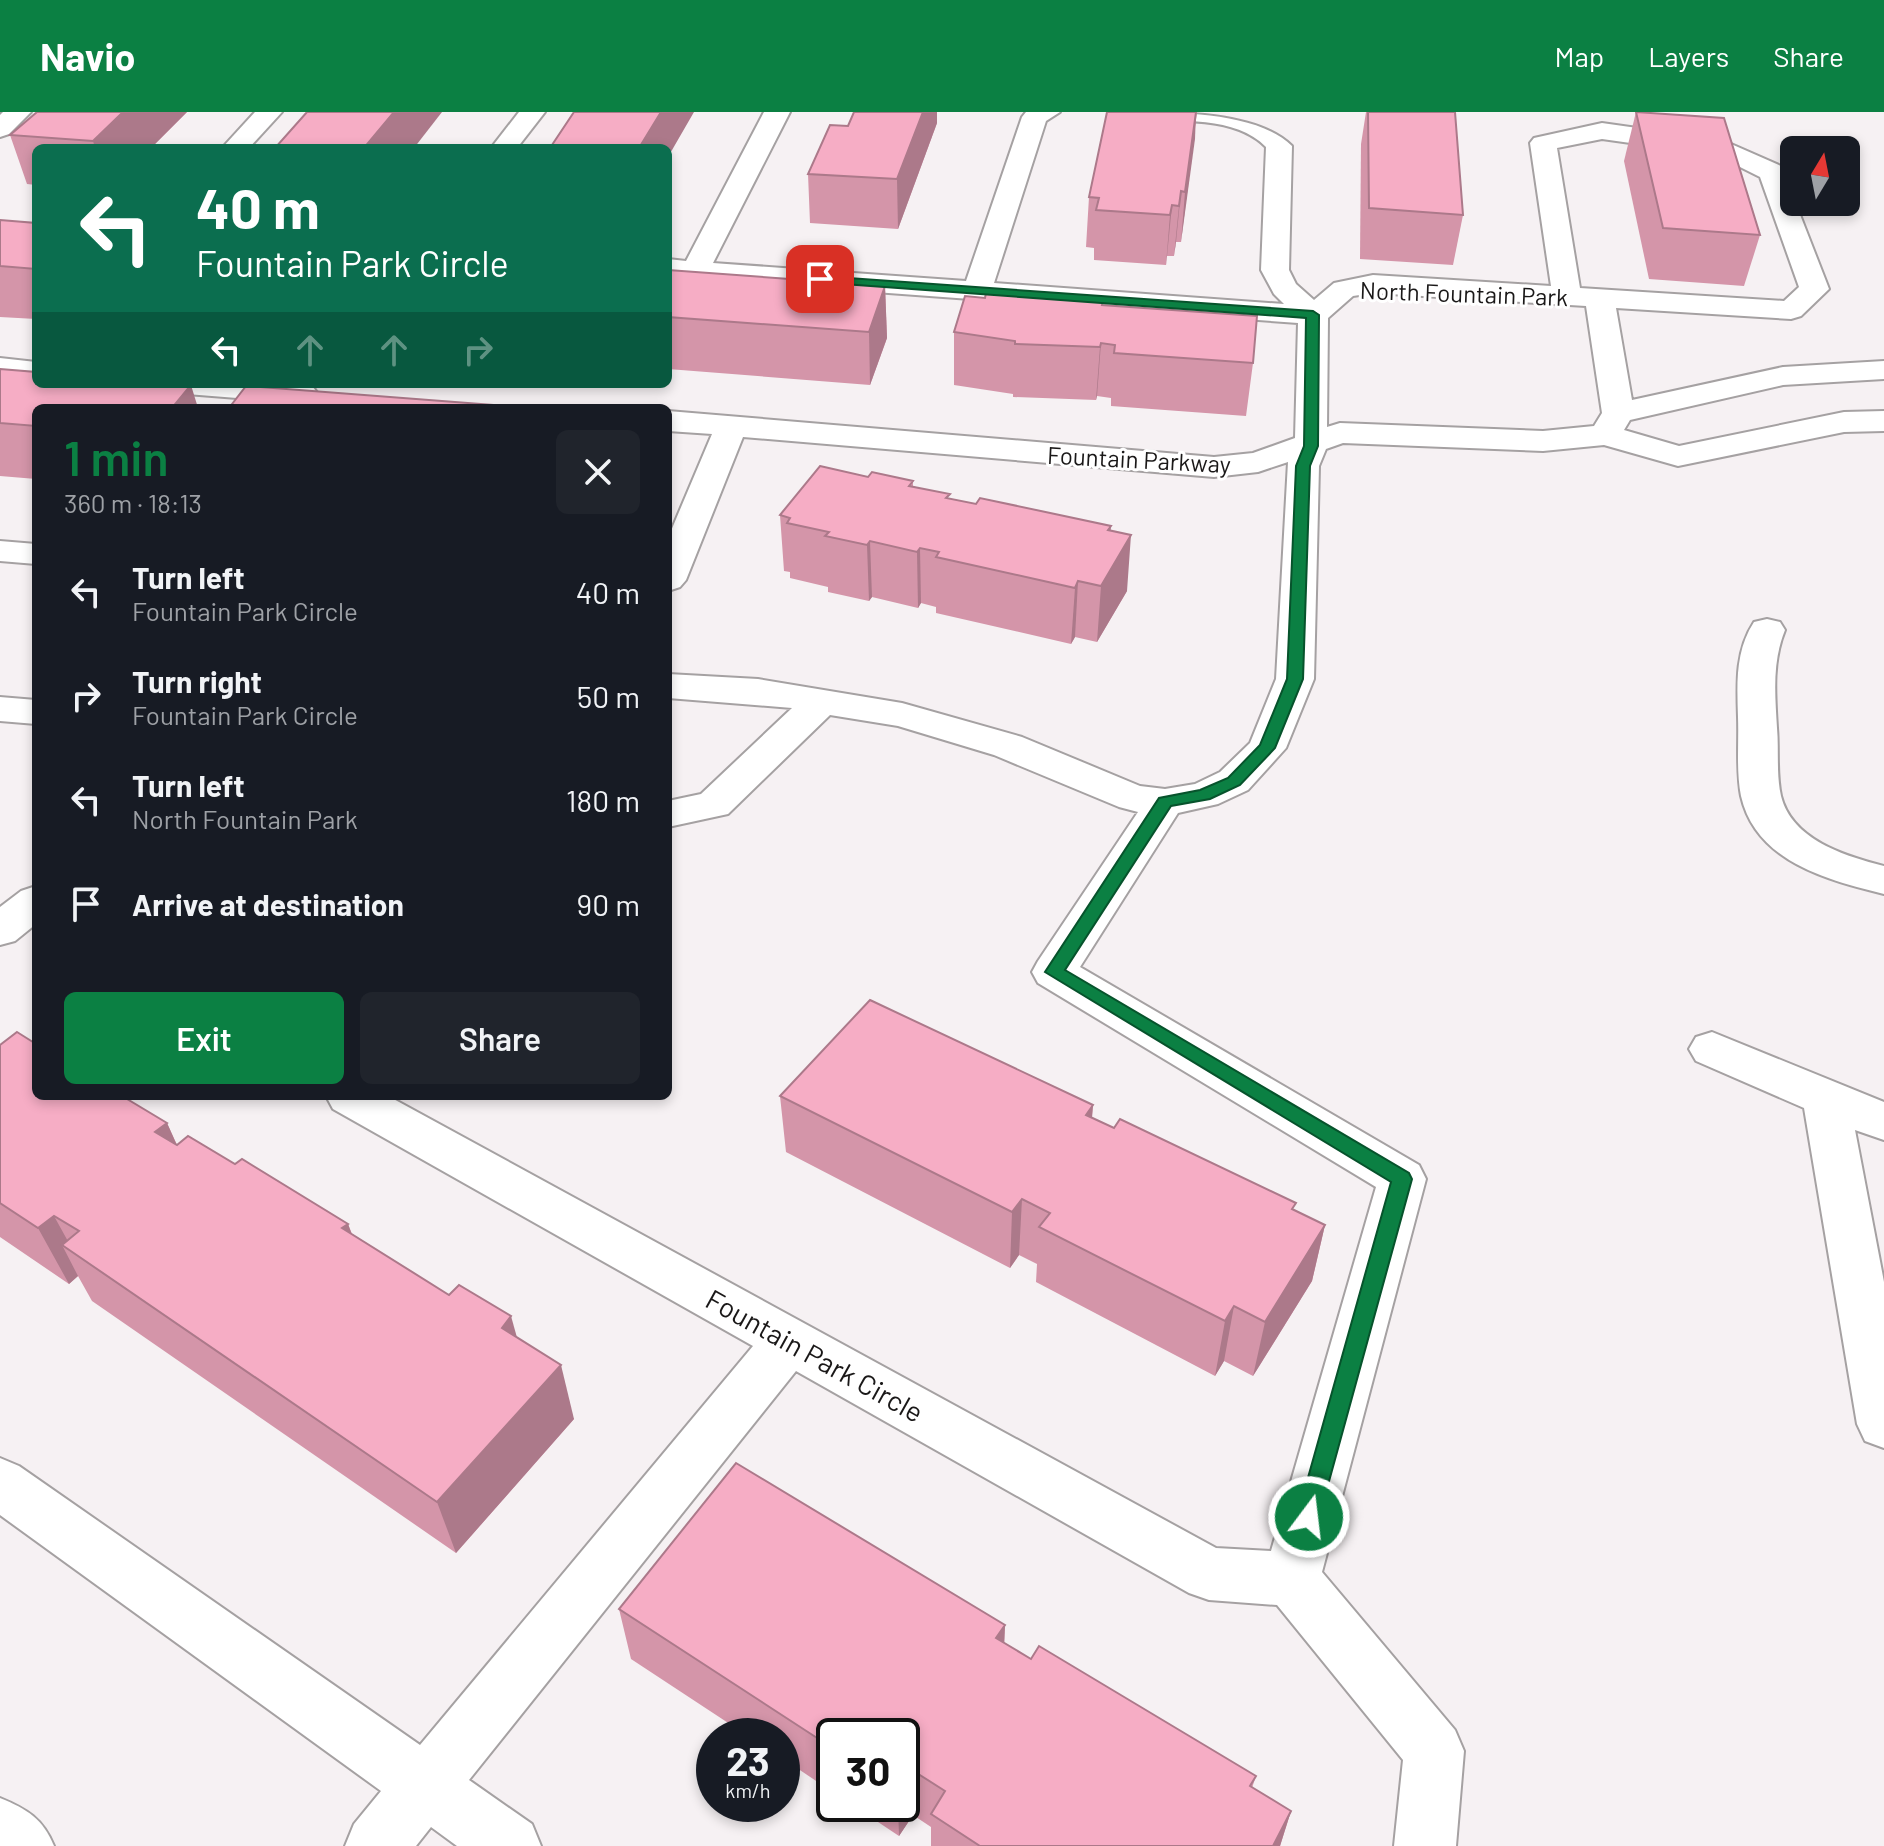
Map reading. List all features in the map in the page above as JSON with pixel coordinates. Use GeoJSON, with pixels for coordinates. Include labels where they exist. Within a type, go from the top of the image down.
{"type":"FeatureCollection","features":[{"type":"Feature","properties":{"kind":"street"},"geometry":{"type":"LineString","coordinates":[[0,129],[18,112]]}},
{"type":"Feature","properties":{"kind":"street"},"geometry":{"type":"LineString","coordinates":[[239,144],[269,112]]}},
{"type":"Feature","properties":{"kind":"street"},"geometry":{"type":"LineString","coordinates":[[507,144],[532,112]]}},
{"type":"Feature","properties":{"kind":"street"},"geometry":{"type":"LineString","coordinates":[[777,112],[681,269],[1313,315]]}},
{"type":"Feature","properties":{"kind":"street"},"geometry":{"type":"LineString","coordinates":[[977,291],[1035,117],[1047,112]]}},
{"type":"Feature","properties":{"kind":"street"},"geometry":{"type":"LineString","coordinates":[[672,686],[758,691],[902,715],[1008,746],[1133,798],[1165,802],[1204,795],[1234,781],[1267,748],[1295,679],[1303,466],[1311,446],[1313,315],[1284,288],[1275,270],[1279,146],[1274,137],[1261,127],[1214,116],[1138,112]]}},
{"type":"Feature","properties":{"kind":"street","name":"North Fountain Park"},"geometry":{"type":"LineString","coordinates":[[1313,315],[1344,289],[1373,284],[1600,300],[1791,310],[1814,289],[1772,172],[1722,148],[1602,131],[1543,143],[1567,297]]}},
{"type":"Feature","properties":{"kind":"street"},"geometry":{"type":"LineString","coordinates":[[1600,300],[1612,424]]}},
{"type":"Feature","properties":{"kind":"street"},"geometry":{"type":"LineString","coordinates":[[0,367],[32,371]]}},
{"type":"Feature","properties":{"kind":"street","name":"Fountain Parkway"},"geometry":{"type":"LineString","coordinates":[[672,421],[1214,467],[1258,462],[1311,446],[1340,433],[1543,441],[1786,375],[1842,368],[1884,370]]}},
{"type":"Feature","properties":{"kind":"street"},"geometry":{"type":"LineString","coordinates":[[226,388],[331,396]]}},
{"type":"Feature","properties":{"kind":"street","name":"Fountain Parkway"},"geometry":{"type":"LineString","coordinates":[[1612,424],[1678,456],[1844,422],[1884,421]]}},
{"type":"Feature","properties":{"kind":"street"},"geometry":{"type":"LineString","coordinates":[[672,570],[732,425]]}},
{"type":"Feature","properties":{"kind":"street"},"geometry":{"type":"LineString","coordinates":[[0,551],[32,554]]}},
{"type":"Feature","properties":{"kind":"street"},"geometry":{"type":"LineString","coordinates":[[1767,630],[1755,656],[1762,801],[1773,822],[1804,853],[1849,872],[1884,880]]}},
{"type":"Feature","properties":{"kind":"street"},"geometry":{"type":"LineString","coordinates":[[672,813],[714,805],[822,701]]}},
{"type":"Feature","properties":{"kind":"street"},"geometry":{"type":"LineString","coordinates":[[0,709],[32,712]]}},
{"type":"Feature","properties":{"kind":"street"},"geometry":{"type":"LineString","coordinates":[[1165,802],[1054,972],[1402,1179],[1292,1579],[1434,1751],[1425,1846]]}},
{"type":"Feature","properties":{"kind":"street"},"geometry":{"type":"LineString","coordinates":[[1712,1049],[1884,1122]]}},
{"type":"Feature","properties":{"kind":"street"},"geometry":{"type":"LineString","coordinates":[[1826,1099],[1884,1424]]}},
{"type":"Feature","properties":{"kind":"street","name":"Fountain Park Circle"},"geometry":{"type":"LineString","coordinates":[[356,1100],[1209,1574],[1292,1579]]}},
{"type":"Feature","properties":{"kind":"street"},"geometry":{"type":"LineString","coordinates":[[376,1846],[790,1340]]}},
{"type":"Feature","properties":{"kind":"street"},"geometry":{"type":"LineString","coordinates":[[0,1483],[510,1846]]}},
{"type":"Feature","properties":{"kind":"street"},"geometry":{"type":"LineString","coordinates":[[0,1829],[23,1846]]}},
{"type":"Feature","properties":{"kind":"building"},"geometry":{"type":"Polygon","coordinates":[[[37,112],[123,112],[93,141],[10,135],[37,112]]]}},
{"type":"Feature","properties":{"kind":"building"},"geometry":{"type":"Polygon","coordinates":[[[307,112],[394,112],[367,144],[279,144],[307,112]]]}},
{"type":"Feature","properties":{"kind":"building"},"geometry":{"type":"Polygon","coordinates":[[[574,112],[661,112],[641,144],[553,144],[574,112]]]}},
{"type":"Feature","properties":{"kind":"building"},"geometry":{"type":"Polygon","coordinates":[[[854,112],[923,112],[897,179],[808,174],[830,125],[848,126],[854,112]]]}},
{"type":"Feature","properties":{"kind":"building"},"geometry":{"type":"Polygon","coordinates":[[[1107,112],[1196,112],[1185,192],[1181,191],[1179,206],[1172,205],[1170,215],[1096,210],[1099,198],[1089,197],[1107,112]]]}},
{"type":"Feature","properties":{"kind":"building"},"geometry":{"type":"Polygon","coordinates":[[[1368,112],[1455,112],[1463,215],[1369,208],[1368,112]]]}},
{"type":"Feature","properties":{"kind":"building"},"geometry":{"type":"Polygon","coordinates":[[[1636,112],[1724,118],[1760,235],[1663,228],[1636,112]]]}},
{"type":"Feature","properties":{"kind":"building"},"geometry":{"type":"Polygon","coordinates":[[[0,220],[32,223],[32,269],[0,266],[0,220]]]}},
{"type":"Feature","properties":{"kind":"building"},"geometry":{"type":"Polygon","coordinates":[[[672,270],[885,286],[869,332],[672,317],[672,270]]]}},
{"type":"Feature","properties":{"kind":"building"},"geometry":{"type":"Polygon","coordinates":[[[1028,292],[1065,295],[1064,299],[1103,301],[1102,305],[1257,316],[1253,363],[1114,353],[1115,345],[1101,343],[1100,347],[1015,344],[1015,341],[954,332],[965,296],[985,298],[986,293],[1027,296],[1028,292]]]}},
{"type":"Feature","properties":{"kind":"building"},"geometry":{"type":"Polygon","coordinates":[[[0,369],[32,372],[32,388],[189,388],[175,404],[32,404],[32,426],[0,423],[0,369]]]}},
{"type":"Feature","properties":{"kind":"building"},"geometry":{"type":"Polygon","coordinates":[[[244,388],[272,388],[480,404],[232,404],[244,388]]]}},
{"type":"Feature","properties":{"kind":"building"},"geometry":{"type":"Polygon","coordinates":[[[820,466],[868,477],[872,472],[913,481],[909,486],[950,494],[946,498],[976,504],[980,498],[1111,526],[1108,530],[1131,535],[1101,586],[1078,581],[1075,588],[936,557],[939,552],[920,548],[917,552],[870,541],[867,545],[825,536],[829,532],[787,523],[790,518],[780,515],[820,466]]]}},
{"type":"Feature","properties":{"kind":"building"},"geometry":{"type":"Polygon","coordinates":[[[870,1000],[1093,1105],[1086,1115],[1114,1128],[1120,1119],[1296,1203],[1292,1209],[1325,1225],[1265,1322],[1234,1306],[1225,1321],[1039,1227],[1050,1213],[1022,1199],[1012,1212],[780,1096],[870,1000]]]}},
{"type":"Feature","properties":{"kind":"building"},"geometry":{"type":"Polygon","coordinates":[[[17,1032],[32,1041],[32,1100],[129,1100],[167,1123],[155,1132],[177,1145],[188,1136],[235,1164],[242,1159],[348,1224],[342,1228],[449,1295],[459,1285],[511,1316],[502,1328],[561,1365],[437,1502],[62,1245],[79,1231],[54,1216],[38,1228],[0,1203],[0,1045],[17,1032]]]}},
{"type":"Feature","properties":{"kind":"building"},"geometry":{"type":"Polygon","coordinates":[[[736,1463],[1005,1625],[996,1638],[1031,1659],[1039,1646],[1256,1776],[1250,1786],[1291,1811],[1273,1846],[980,1846],[931,1814],[945,1791],[920,1775],[920,1718],[816,1718],[816,1737],[800,1727],[800,1718],[786,1718],[619,1609],[736,1463]]]}},
{"type":"Feature","properties":{"kind":"route"},"geometry":{"type":"LineString","coordinates":[[820,279],[1313,315],[1311,446],[1303,466],[1295,679],[1267,748],[1234,781],[1204,795],[1165,802],[1054,972],[1402,1179],[1309,1517]]}}]}
